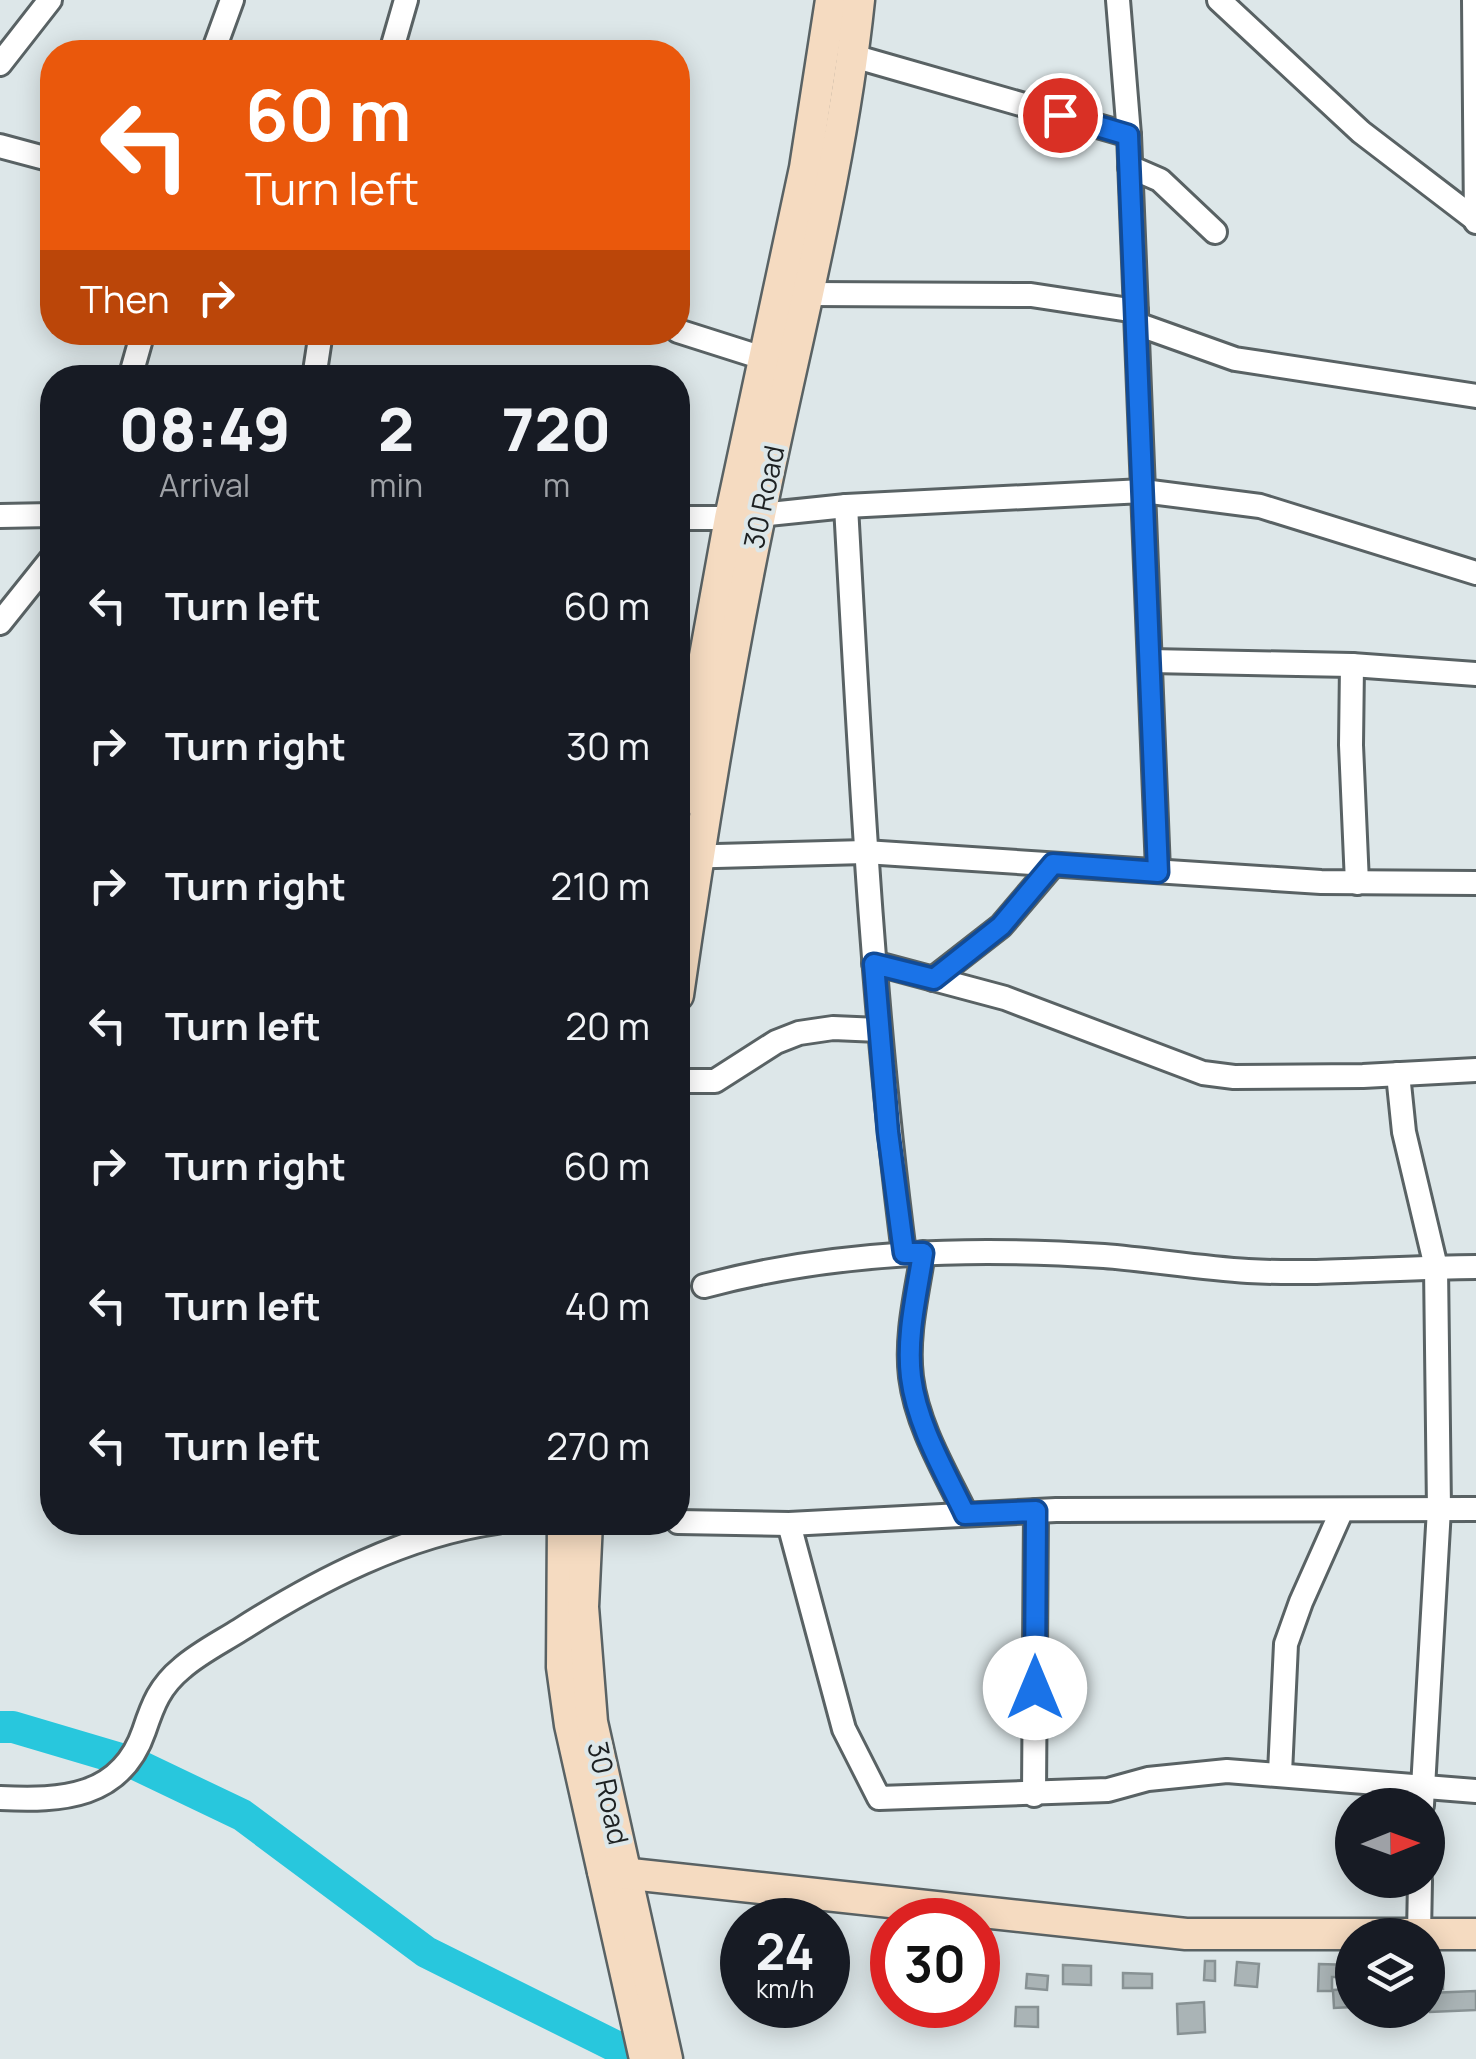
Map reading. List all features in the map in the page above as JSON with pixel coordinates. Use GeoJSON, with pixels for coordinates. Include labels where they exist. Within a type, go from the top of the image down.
{"type":"FeatureCollection","features":[{"type":"Feature","properties":{"kind":"main road","name":"30 Road"},"geometry":{"type":"LineString","coordinates":[[690,844],[745,518],[766,359],[805,168],[831,0]]}},
{"type":"Feature","properties":{"kind":"main road","name":"30 Road"},"geometry":{"type":"LineString","coordinates":[[690,754],[745,518],[809,294],[853,56],[858,0]]}},
{"type":"Feature","properties":{"kind":"main road","name":"30 Road"},"geometry":{"type":"LineString","coordinates":[[563,1535],[562,1667],[570,1725],[667,2059]]}},
{"type":"Feature","properties":{"kind":"main road","name":"30 Road"},"geometry":{"type":"LineString","coordinates":[[586,1535],[586,1666],[614,1872]]}},
{"type":"Feature","properties":{"kind":"main road"},"geometry":{"type":"LineString","coordinates":[[614,1872],[1186,1934],[1335,1934]]}},
{"type":"Feature","properties":{"kind":"main road"},"geometry":{"type":"LineString","coordinates":[[1445,1934],[1476,1934]]}},
{"type":"Feature","properties":{"kind":"main road","name":"30 Road"},"geometry":{"type":"LineString","coordinates":[[632,1948],[644,2059]]}},
{"type":"Feature","properties":{"kind":"street"},"geometry":{"type":"LineString","coordinates":[[0,64],[50,0]]}},
{"type":"Feature","properties":{"kind":"street"},"geometry":{"type":"LineString","coordinates":[[217,40],[232,0]]}},
{"type":"Feature","properties":{"kind":"street"},"geometry":{"type":"LineString","coordinates":[[394,40],[406,0]]}},
{"type":"Feature","properties":{"kind":"street"},"geometry":{"type":"LineString","coordinates":[[1118,0],[1130,167],[1158,872]]}},
{"type":"Feature","properties":{"kind":"street"},"geometry":{"type":"LineString","coordinates":[[1220,0],[1362,132],[1476,221]]}},
{"type":"Feature","properties":{"kind":"street"},"geometry":{"type":"LineString","coordinates":[[1474,0],[1476,221]]}},
{"type":"Feature","properties":{"kind":"street"},"geometry":{"type":"LineString","coordinates":[[853,56],[1128,135]]}},
{"type":"Feature","properties":{"kind":"street"},"geometry":{"type":"LineString","coordinates":[[0,146],[40,157]]}},
{"type":"Feature","properties":{"kind":"street"},"geometry":{"type":"LineString","coordinates":[[1130,167],[1160,180],[1216,232]]}},
{"type":"Feature","properties":{"kind":"street"},"geometry":{"type":"LineString","coordinates":[[809,294],[1030,295],[1136,318],[1234,359],[1476,396]]}},
{"type":"Feature","properties":{"kind":"street"},"geometry":{"type":"LineString","coordinates":[[690,334],[766,359]]}},
{"type":"Feature","properties":{"kind":"street"},"geometry":{"type":"LineString","coordinates":[[690,518],[745,518],[846,506],[1143,491],[1260,506],[1476,573]]}},
{"type":"Feature","properties":{"kind":"street"},"geometry":{"type":"LineString","coordinates":[[846,506],[879,1030],[913,1253],[911,1377],[925,1430],[965,1514]]}},
{"type":"Feature","properties":{"kind":"street"},"geometry":{"type":"LineString","coordinates":[[0,516],[40,515]]}},
{"type":"Feature","properties":{"kind":"street"},"geometry":{"type":"LineString","coordinates":[[0,623],[40,573]]}},
{"type":"Feature","properties":{"kind":"street"},"geometry":{"type":"LineString","coordinates":[[1150,661],[1352,665],[1476,674]]}},
{"type":"Feature","properties":{"kind":"street"},"geometry":{"type":"LineString","coordinates":[[1352,665],[1357,883]]}},
{"type":"Feature","properties":{"kind":"street"},"geometry":{"type":"LineString","coordinates":[[690,856],[865,852],[1357,883],[1476,883]]}},
{"type":"Feature","properties":{"kind":"street"},"geometry":{"type":"LineString","coordinates":[[934,979],[1001,926],[1053,864]]}},
{"type":"Feature","properties":{"kind":"street"},"geometry":{"type":"LineString","coordinates":[[874,964],[1005,998],[1203,1073],[1234,1077],[1476,1070]]}},
{"type":"Feature","properties":{"kind":"street"},"geometry":{"type":"LineString","coordinates":[[690,1081],[715,1081],[776,1042],[799,1033],[832,1028],[879,1030]]}},
{"type":"Feature","properties":{"kind":"street"},"geometry":{"type":"LineString","coordinates":[[1398,1074],[1404,1132],[1436,1267],[1439,1510],[1422,1788]]}},
{"type":"Feature","properties":{"kind":"street"},"geometry":{"type":"LineString","coordinates":[[704,1286],[766,1269],[848,1257],[913,1253],[996,1251],[1106,1256],[1286,1273],[1476,1267]]}},
{"type":"Feature","properties":{"kind":"street"},"geometry":{"type":"LineString","coordinates":[[690,1522],[789,1524],[1036,1511],[1476,1509]]}},
{"type":"Feature","properties":{"kind":"street"},"geometry":{"type":"LineString","coordinates":[[1280,1774],[1286,1644],[1342,1510]]}},
{"type":"Feature","properties":{"kind":"street"},"geometry":{"type":"LineString","coordinates":[[1034,1794],[1036,1511]]}},
{"type":"Feature","properties":{"kind":"street"},"geometry":{"type":"LineString","coordinates":[[789,1524],[844,1728],[879,1798],[1108,1790],[1148,1779],[1227,1770],[1370,1788]]}},
{"type":"Feature","properties":{"kind":"street"},"geometry":{"type":"LineString","coordinates":[[0,1798],[61,1799],[86,1794],[131,1762],[162,1686],[185,1665],[303,1590],[396,1550],[444,1535]]}},
{"type":"Feature","properties":{"kind":"street"},"geometry":{"type":"LineString","coordinates":[[1445,1794],[1476,1791]]}},
{"type":"Feature","properties":{"kind":"building"},"geometry":{"type":"Polygon","coordinates":[[[1205,1961],[1215,1961],[1215,1981],[1204,1980],[1205,1961]]]}},
{"type":"Feature","properties":{"kind":"building"},"geometry":{"type":"Polygon","coordinates":[[[1237,1962],[1259,1964],[1257,1987],[1235,1985],[1237,1962]]]}},
{"type":"Feature","properties":{"kind":"building"},"geometry":{"type":"Polygon","coordinates":[[[1319,1964],[1335,1964],[1332,1991],[1318,1991],[1319,1964]]]}},
{"type":"Feature","properties":{"kind":"building"},"geometry":{"type":"Polygon","coordinates":[[[1063,1965],[1091,1966],[1091,1985],[1063,1984],[1063,1965]]]}},
{"type":"Feature","properties":{"kind":"building"},"geometry":{"type":"Polygon","coordinates":[[[1123,1973],[1152,1974],[1152,1988],[1123,1988],[1123,1973]]]}},
{"type":"Feature","properties":{"kind":"building"},"geometry":{"type":"Polygon","coordinates":[[[1027,1974],[1048,1976],[1047,1990],[1026,1988],[1027,1974]]]}},
{"type":"Feature","properties":{"kind":"building"},"geometry":{"type":"Polygon","coordinates":[[[1476,1991],[1476,2010],[1445,2011],[1445,1992],[1476,1991]]]}},
{"type":"Feature","properties":{"kind":"building"},"geometry":{"type":"Polygon","coordinates":[[[1204,2002],[1205,2032],[1178,2034],[1177,2004],[1204,2002]]]}},
{"type":"Feature","properties":{"kind":"building"},"geometry":{"type":"Polygon","coordinates":[[[1016,2007],[1038,2007],[1038,2027],[1015,2026],[1016,2007]]]}},
{"type":"Feature","properties":{"kind":"waterway"},"geometry":{"type":"LineString","coordinates":[[0,1727],[13,1727],[131,1762],[242,1815],[426,1952],[641,2059]]}},
{"type":"Feature","properties":{"kind":"route"},"geometry":{"type":"LineString","coordinates":[[1035,1688],[1036,1511],[965,1514],[925,1430],[911,1377],[910,1333],[923,1253],[904,1253],[888,1132],[874,964],[934,979],[1001,926],[1053,864],[1158,872],[1128,135],[1060,115]]}}]}
